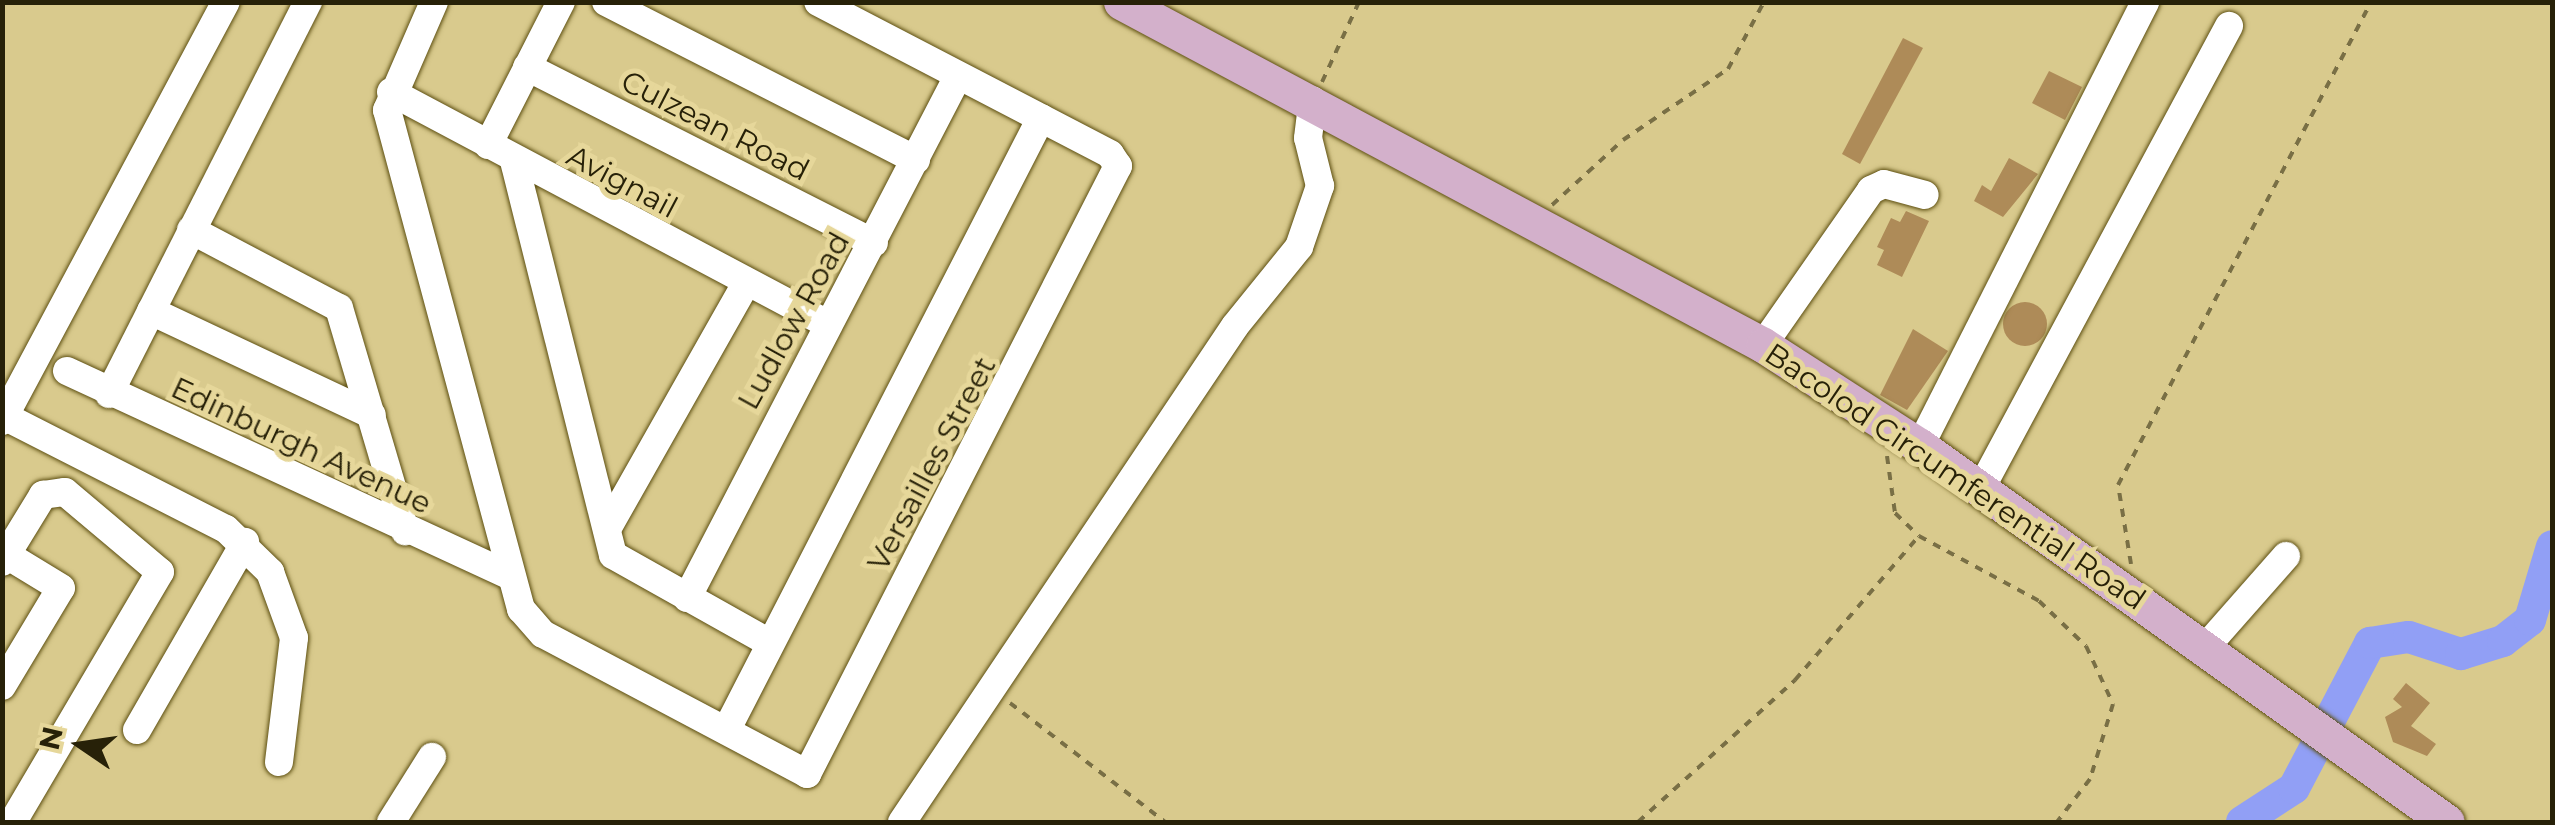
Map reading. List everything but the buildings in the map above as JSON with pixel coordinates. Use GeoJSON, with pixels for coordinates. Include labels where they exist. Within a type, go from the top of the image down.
{"type":"FeatureCollection","features":[{"type":"Feature","properties":{"kind":"main road","name":"Bacolod Circumferential Road"},"geometry":{"type":"LineString","coordinates":[[1121,2],[1538,219],[1763,345],[1908,438],[2447,822]]}},
{"type":"Feature","properties":{"kind":"street"},"geometry":{"type":"LineString","coordinates":[[226,2],[3,418],[245,542],[270,572],[294,638],[279,762]]}},
{"type":"Feature","properties":{"kind":"street"},"geometry":{"type":"LineString","coordinates":[[109,394],[308,2]]}},
{"type":"Feature","properties":{"kind":"street"},"geometry":{"type":"LineString","coordinates":[[434,2],[391,92],[391,128],[509,575],[530,625],[726,729],[1040,118],[818,2]]}},
{"type":"Feature","properties":{"kind":"street"},"geometry":{"type":"LineString","coordinates":[[488,145],[561,2]]}},
{"type":"Feature","properties":{"kind":"street"},"geometry":{"type":"LineString","coordinates":[[606,2],[916,160]]}},
{"type":"Feature","properties":{"kind":"street"},"geometry":{"type":"LineString","coordinates":[[1908,438],[2145,2]]}},
{"type":"Feature","properties":{"kind":"street"},"geometry":{"type":"LineString","coordinates":[[1980,492],[2229,26]]}},
{"type":"Feature","properties":{"kind":"street","name":"Culzean Road"},"geometry":{"type":"LineString","coordinates":[[527,67],[874,243]]}},
{"type":"Feature","properties":{"kind":"street","name":"Ludlow Road"},"geometry":{"type":"LineString","coordinates":[[687,598],[826,323],[874,243],[958,76]]}},
{"type":"Feature","properties":{"kind":"street","name":"Avignail"},"geometry":{"type":"LineString","coordinates":[[391,92],[745,285],[826,323]]}},
{"type":"Feature","properties":{"kind":"street"},"geometry":{"type":"LineString","coordinates":[[902,822],[1235,326],[1299,247],[1320,186],[1308,138],[1314,100]]}},
{"type":"Feature","properties":{"kind":"street","name":"Versailles Street"},"geometry":{"type":"LineString","coordinates":[[726,729],[807,774],[1115,184],[1110,154],[1040,118]]}},
{"type":"Feature","properties":{"kind":"street"},"geometry":{"type":"LineString","coordinates":[[514,161],[607,530],[628,570],[768,642]]}},
{"type":"Feature","properties":{"kind":"street"},"geometry":{"type":"LineString","coordinates":[[1763,345],[1871,190],[1884,184],[1925,195]]}},
{"type":"Feature","properties":{"kind":"street"},"geometry":{"type":"LineString","coordinates":[[192,230],[339,308],[405,531]]}},
{"type":"Feature","properties":{"kind":"street"},"geometry":{"type":"LineString","coordinates":[[607,530],[745,285]]}},
{"type":"Feature","properties":{"kind":"street"},"geometry":{"type":"LineString","coordinates":[[151,311],[372,415]]}},
{"type":"Feature","properties":{"kind":"street","name":"Edinburgh Avenue"},"geometry":{"type":"LineString","coordinates":[[68,371],[109,394],[405,531],[509,575]]}},
{"type":"Feature","properties":{"kind":"street"},"geometry":{"type":"LineString","coordinates":[[2,686],[60,588],[5,558],[43,495],[66,492],[160,572],[14,822]]}},
{"type":"Feature","properties":{"kind":"street"},"geometry":{"type":"LineString","coordinates":[[137,730],[245,542]]}},
{"type":"Feature","properties":{"kind":"street"},"geometry":{"type":"LineString","coordinates":[[2204,649],[2286,556]]}},
{"type":"Feature","properties":{"kind":"street"},"geometry":{"type":"LineString","coordinates":[[391,822],[432,757]]}},
{"type":"Feature","properties":{"kind":"path"},"geometry":{"type":"LineString","coordinates":[[1314,100],[1360,2]]}},
{"type":"Feature","properties":{"kind":"path"},"geometry":{"type":"LineString","coordinates":[[1538,219],[1623,140],[1728,69],[1764,2]]}},
{"type":"Feature","properties":{"kind":"path"},"geometry":{"type":"LineString","coordinates":[[2139,603],[2118,485],[2186,341],[2371,2]]}},
{"type":"Feature","properties":{"kind":"path"},"geometry":{"type":"LineString","coordinates":[[1908,438],[1884,465],[1887,488],[1919,536],[2040,601],[2086,646],[2113,704],[2090,780],[2057,822]]}},
{"type":"Feature","properties":{"kind":"path"},"geometry":{"type":"LineString","coordinates":[[1638,822],[1796,680],[1919,536]]}},
{"type":"Feature","properties":{"kind":"path"},"geometry":{"type":"LineString","coordinates":[[993,690],[1164,822]]}},
{"type":"Feature","properties":{"kind":"waterway"},"geometry":{"type":"LineString","coordinates":[[2242,822],[2294,788],[2370,643],[2409,637],[2461,654],[2503,641],[2530,620],[2552,546]]}}]}
